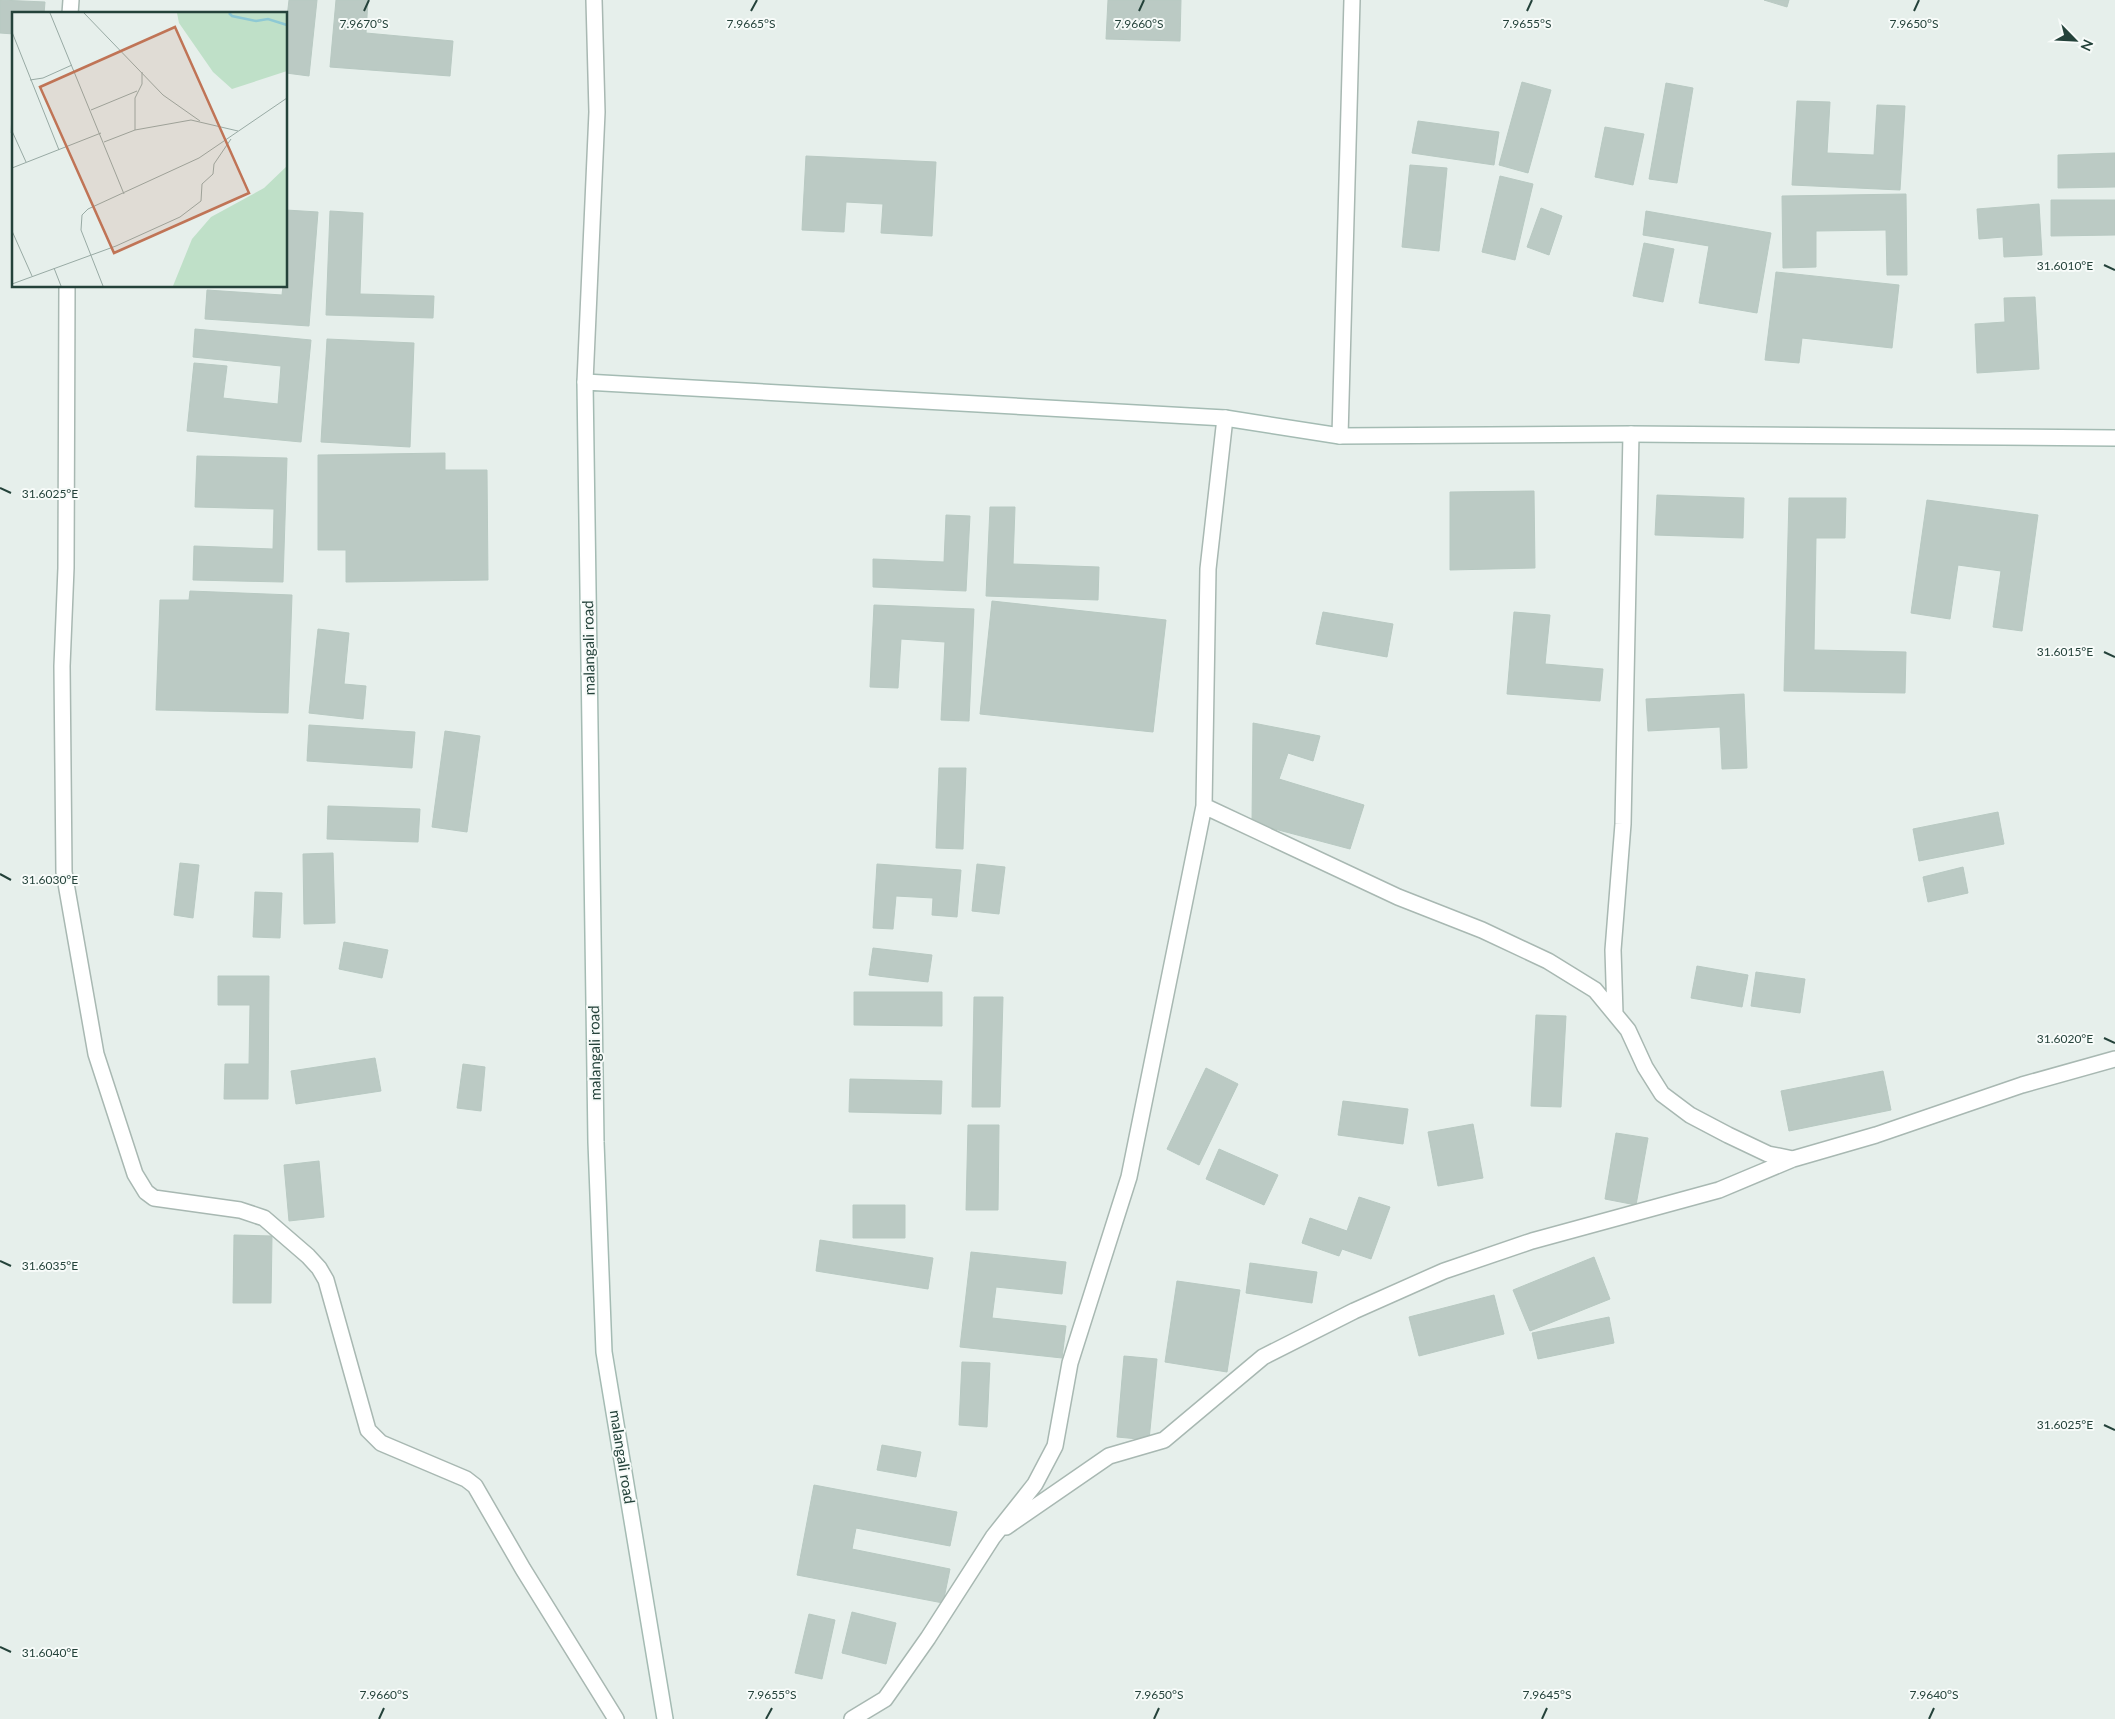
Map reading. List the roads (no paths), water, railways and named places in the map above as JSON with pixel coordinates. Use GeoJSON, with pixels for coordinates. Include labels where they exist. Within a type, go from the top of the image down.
{"type":"FeatureCollection","features":[{"type":"Feature","properties":{"kind":"street","name":"malangali road"},"geometry":{"type":"LineString","coordinates":[[594,0],[597,112],[586,382],[596,1142],[604,1352],[665,1719]]}},
{"type":"Feature","properties":{"kind":"street"},"geometry":{"type":"LineString","coordinates":[[1340,436],[1352,0]]}},
{"type":"Feature","properties":{"kind":"street"},"geometry":{"type":"LineString","coordinates":[[67,288],[66,568],[62,666],[64,872],[96,1054],[135,1174],[146,1192],[154,1198],[240,1210],[264,1218],[319,1268],[326,1280],[368,1430],[380,1444],[466,1479],[475,1486],[523,1569],[616,1719]]}},
{"type":"Feature","properties":{"kind":"street"},"geometry":{"type":"LineString","coordinates":[[586,382],[1225,418],[1340,436],[1631,434],[2115,438]]}},
{"type":"Feature","properties":{"kind":"street"},"geometry":{"type":"LineString","coordinates":[[852,1719],[885,1699],[928,1638],[993,1537],[1034,1484],[1055,1446],[1070,1363],[1129,1177],[1204,806],[1208,569],[1225,418]]}},
{"type":"Feature","properties":{"kind":"street"},"geometry":{"type":"LineString","coordinates":[[1615,1014],[1613,950],[1623,824],[1631,434]]}},
{"type":"Feature","properties":{"kind":"street"},"geometry":{"type":"LineString","coordinates":[[1204,806],[1398,897],[1482,930],[1548,961],[1595,990],[1628,1030],[1645,1067],[1662,1094],[1690,1115],[1728,1135],[1768,1154],[1793,1159]]}},
{"type":"Feature","properties":{"kind":"street"},"geometry":{"type":"LineString","coordinates":[[993,1537],[1109,1456],[1164,1440],[1262,1357],[1354,1311],[1444,1271],[1532,1241],[1719,1190],[1793,1159],[1876,1134],[2022,1084],[2115,1059]]}}]}
